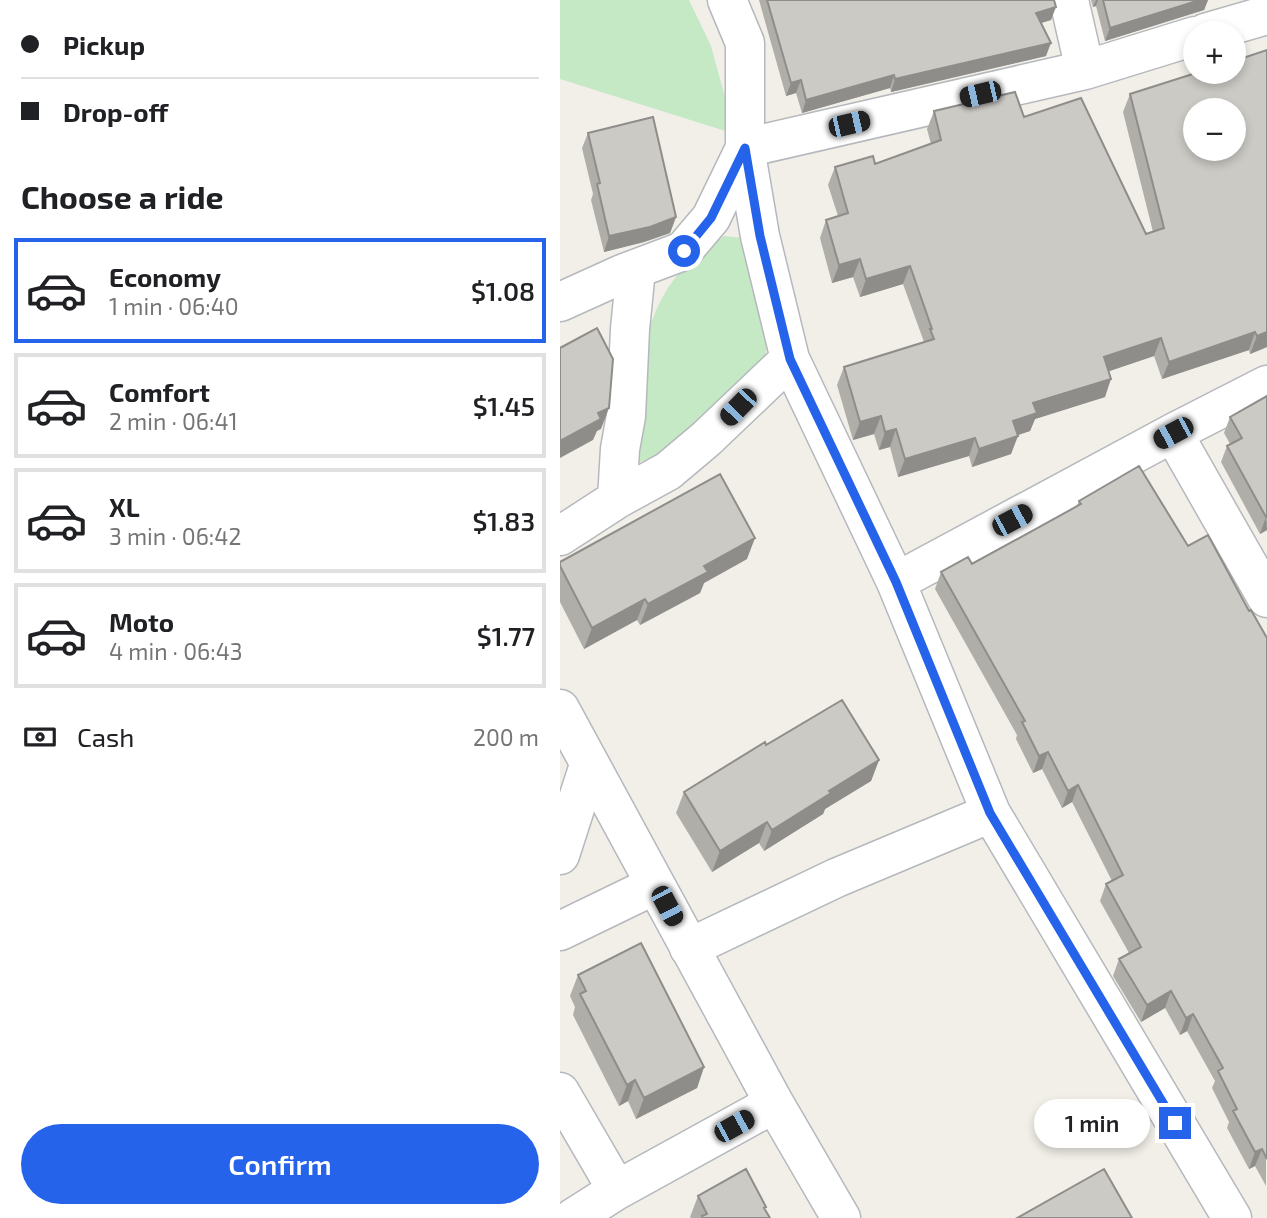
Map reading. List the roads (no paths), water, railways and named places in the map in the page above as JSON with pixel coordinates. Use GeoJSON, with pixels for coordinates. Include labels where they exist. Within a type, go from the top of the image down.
{"type":"FeatureCollection","features":[{"type":"Feature","properties":{"kind":"street"},"geometry":{"type":"LineString","coordinates":[[727,0],[746,43],[745,148],[760,236],[790,359],[896,582],[990,813],[1232,1218]]}},
{"type":"Feature","properties":{"kind":"street"},"geometry":{"type":"LineString","coordinates":[[1069,0],[1085,70]]}},
{"type":"Feature","properties":{"kind":"street"},"geometry":{"type":"LineString","coordinates":[[1246,21],[1267,15]]}},
{"type":"Feature","properties":{"kind":"street"},"geometry":{"type":"LineString","coordinates":[[745,148],[1085,70],[1183,40]]}},
{"type":"Feature","properties":{"kind":"street"},"geometry":{"type":"LineString","coordinates":[[560,302],[684,251],[711,218],[745,148]]}},
{"type":"Feature","properties":{"kind":"street"},"geometry":{"type":"LineString","coordinates":[[617,499],[620,449],[626,416],[629,329],[636,270]]}},
{"type":"Feature","properties":{"kind":"street"},"geometry":{"type":"LineString","coordinates":[[560,536],[617,499],[668,471],[706,439],[790,359]]}},
{"type":"Feature","properties":{"kind":"street"},"geometry":{"type":"LineString","coordinates":[[896,582],[1267,385]]}},
{"type":"Feature","properties":{"kind":"street"},"geometry":{"type":"LineString","coordinates":[[1173,433],[1267,598]]}},
{"type":"Feature","properties":{"kind":"street"},"geometry":{"type":"LineString","coordinates":[[560,709],[773,1101],[841,1218]]}},
{"type":"Feature","properties":{"kind":"street"},"geometry":{"type":"LineString","coordinates":[[560,855],[589,765]]}},
{"type":"Feature","properties":{"kind":"street"},"geometry":{"type":"LineString","coordinates":[[689,948],[836,878],[990,813]]}},
{"type":"Feature","properties":{"kind":"street"},"geometry":{"type":"LineString","coordinates":[[560,932],[655,885]]}},
{"type":"Feature","properties":{"kind":"street"},"geometry":{"type":"LineString","coordinates":[[560,1092],[617,1190]]}},
{"type":"Feature","properties":{"kind":"street"},"geometry":{"type":"LineString","coordinates":[[573,1218],[617,1190],[757,1113],[773,1101]]}}]}
